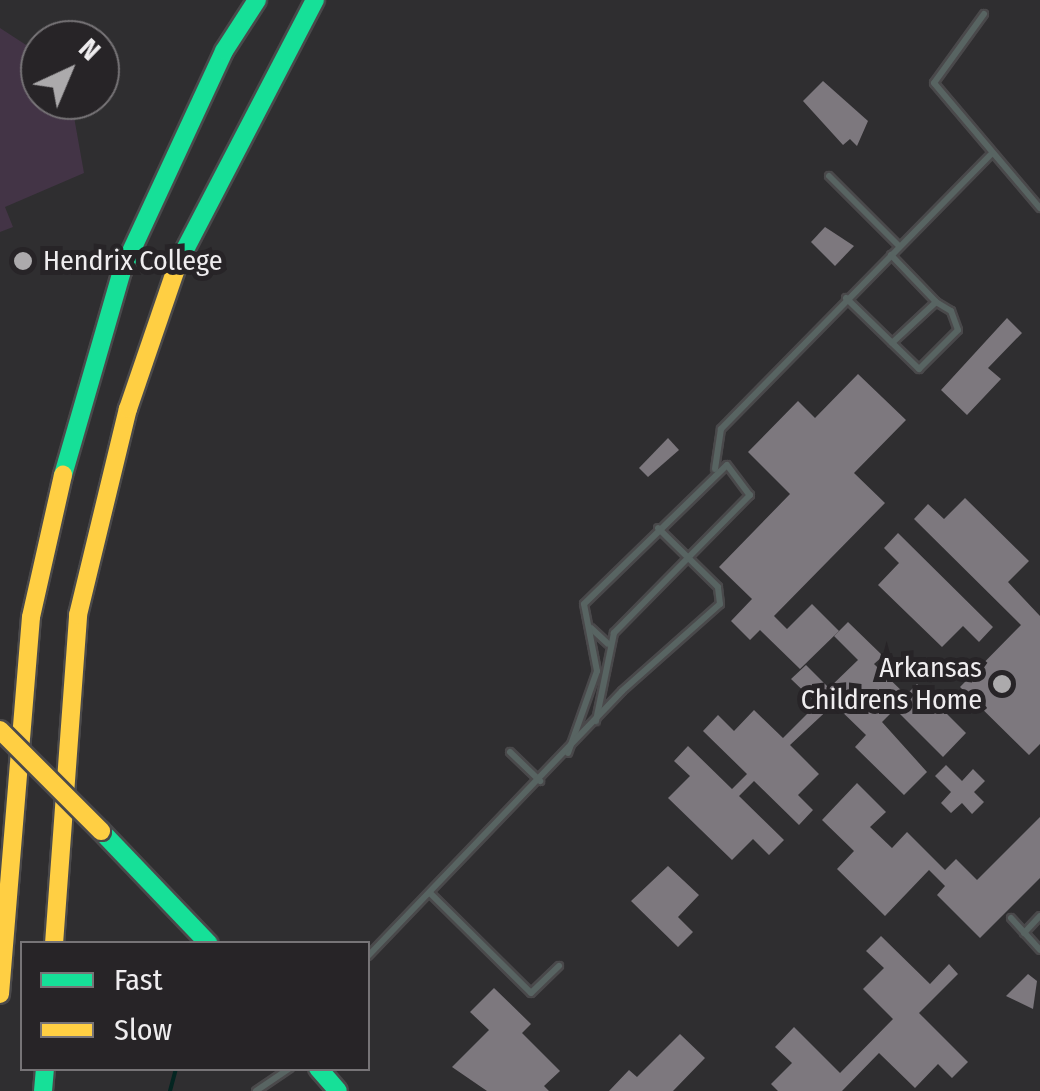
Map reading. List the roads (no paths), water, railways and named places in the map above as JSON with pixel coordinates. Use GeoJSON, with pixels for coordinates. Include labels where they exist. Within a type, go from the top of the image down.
{"type":"FeatureCollection","features":[{"type":"Feature","properties":{"kind":"main road"},"geometry":{"type":"LineString","coordinates":[[0,994],[31,617],[47,530],[122,272],[216,67],[258,0]]}},
{"type":"Feature","properties":{"kind":"main road"},"geometry":{"type":"LineString","coordinates":[[54,941],[78,616],[128,409],[184,246],[316,0]]}},
{"type":"Feature","properties":{"kind":"main road"},"geometry":{"type":"LineString","coordinates":[[0,730],[206,941]]}},
{"type":"Feature","properties":{"kind":"main road"},"geometry":{"type":"LineString","coordinates":[[321,1071],[338,1091]]}},
{"type":"Feature","properties":{"kind":"lane"},"geometry":{"type":"LineString","coordinates":[[984,14],[934,83],[1040,208]]}},
{"type":"Feature","properties":{"kind":"lane"},"geometry":{"type":"LineString","coordinates":[[715,469],[721,428],[992,154]]}},
{"type":"Feature","properties":{"kind":"lane"},"geometry":{"type":"LineString","coordinates":[[829,176],[898,246]]}},
{"type":"Feature","properties":{"kind":"lane"},"geometry":{"type":"LineString","coordinates":[[846,298],[920,369],[958,330],[951,311],[936,302],[891,255]]}},
{"type":"Feature","properties":{"kind":"lane"},"geometry":{"type":"LineString","coordinates":[[892,343],[936,302]]}},
{"type":"Feature","properties":{"kind":"lane"},"geometry":{"type":"LineString","coordinates":[[568,753],[596,681],[586,623],[587,600],[715,469],[726,466],[751,494],[608,644],[596,721]]}},
{"type":"Feature","properties":{"kind":"lane"},"geometry":{"type":"LineString","coordinates":[[370,954],[596,721],[722,600],[689,558],[658,528]]}},
{"type":"Feature","properties":{"kind":"lane"},"geometry":{"type":"LineString","coordinates":[[586,623],[608,644]]}},
{"type":"Feature","properties":{"kind":"lane"},"geometry":{"type":"LineString","coordinates":[[510,752],[540,781]]}},
{"type":"Feature","properties":{"kind":"lane"},"geometry":{"type":"LineString","coordinates":[[430,893],[530,992],[559,966]]}},
{"type":"Feature","properties":{"kind":"lane"},"geometry":{"type":"LineString","coordinates":[[1024,932],[1040,916]]}},
{"type":"Feature","properties":{"kind":"lane"},"geometry":{"type":"LineString","coordinates":[[1012,918],[1040,950]]}},
{"type":"Feature","properties":{"kind":"lane"},"geometry":{"type":"LineString","coordinates":[[256,1091],[286,1071]]}},
{"type":"Feature","properties":{"kind":"waterway"},"geometry":{"type":"LineString","coordinates":[[170,1091],[175,1071]]}},
{"type":"Feature","properties":{"kind":"place","name":"Hendrix College"},"geometry":{"type":"Point","coordinates":[23,261]}},
{"type":"Feature","properties":{"kind":"place","name":"Arkansas Childrens Home"},"geometry":{"type":"Point","coordinates":[1002,684]}}]}
